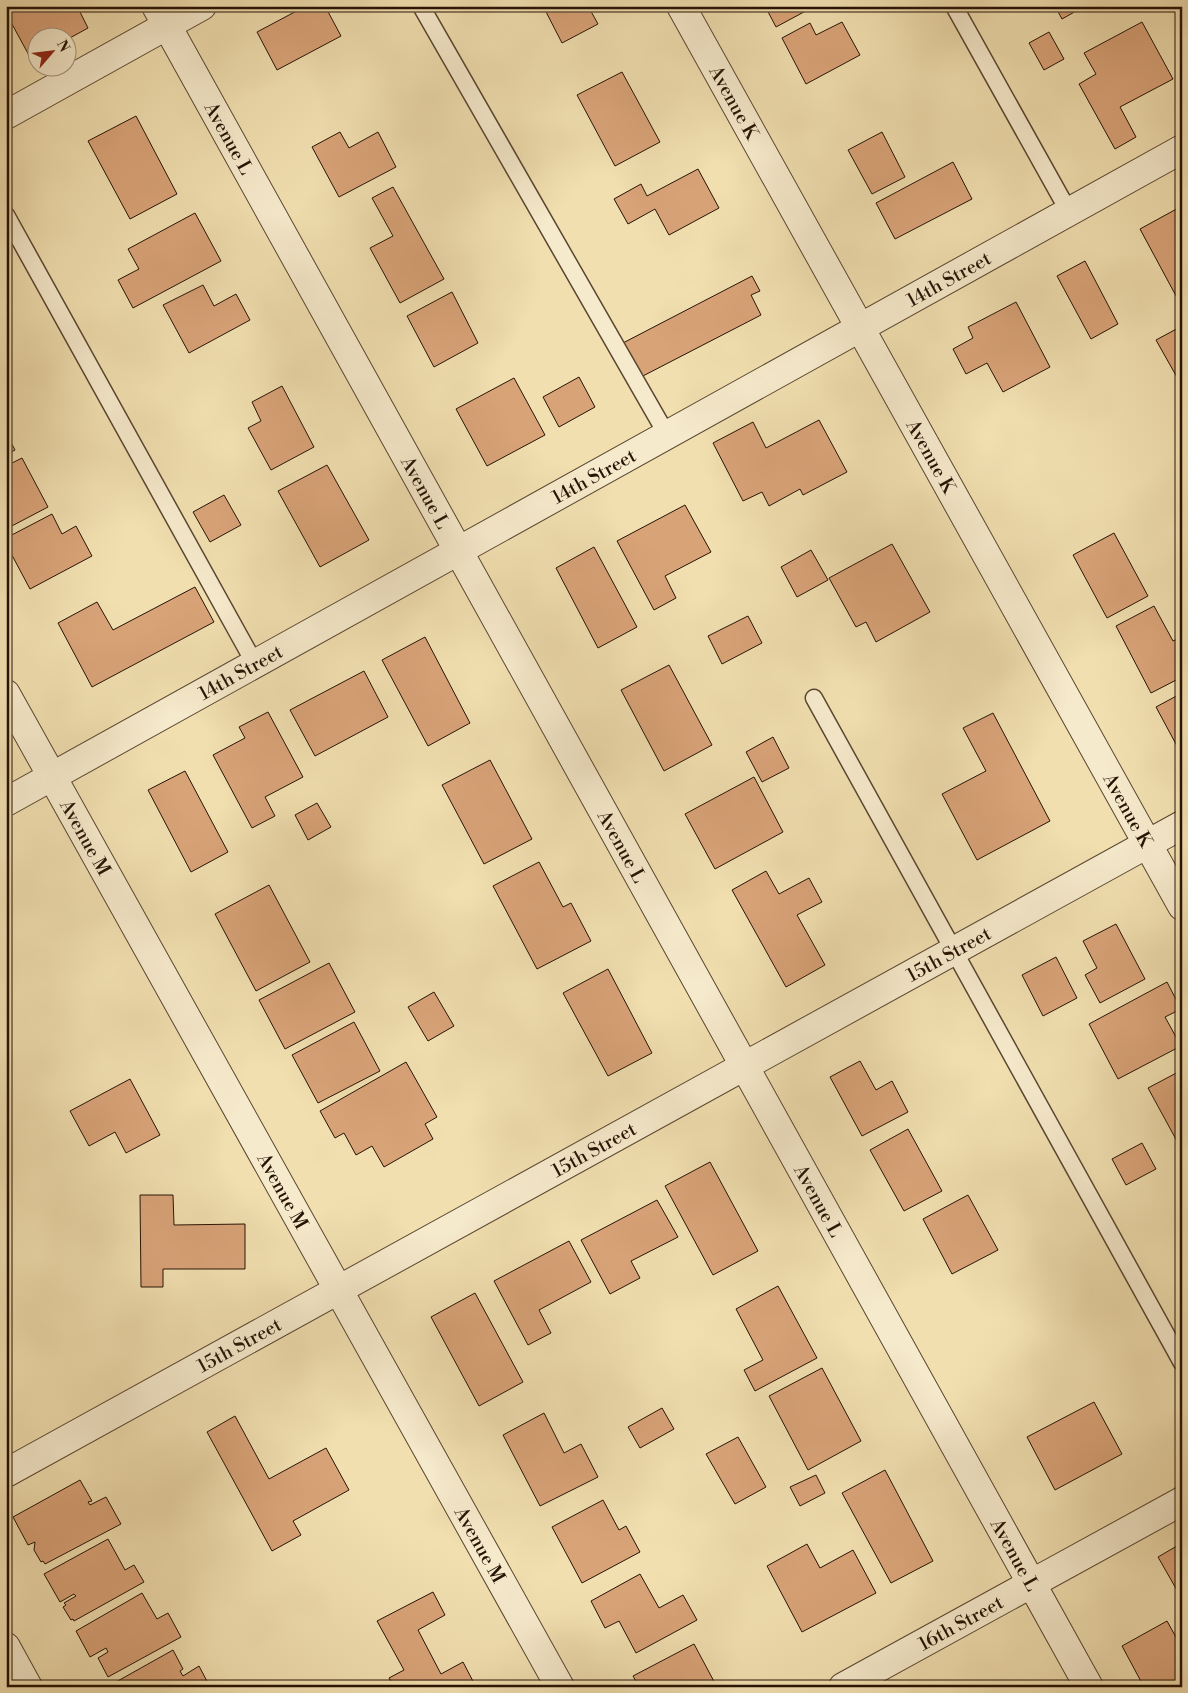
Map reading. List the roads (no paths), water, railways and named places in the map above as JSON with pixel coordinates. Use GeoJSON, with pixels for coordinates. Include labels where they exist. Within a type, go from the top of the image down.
{"type":"FeatureCollection","features":[{"type":"Feature","properties":{"kind":"street"},"geometry":{"type":"LineString","coordinates":[[6,115],[161,16],[202,6]]}},
{"type":"Feature","properties":{"kind":"street","name":"Avenue K"},"geometry":{"type":"LineString","coordinates":[[682,6],[1182,906]]}},
{"type":"Feature","properties":{"kind":"street","name":"Avenue L"},"geometry":{"type":"LineString","coordinates":[[161,16],[1089,1687]]}},
{"type":"Feature","properties":{"kind":"street","name":"14th Street"},"geometry":{"type":"LineString","coordinates":[[6,802],[1182,149]]}},
{"type":"Feature","properties":{"kind":"street","name":"Avenue M"},"geometry":{"type":"LineString","coordinates":[[6,694],[560,1687]]}},
{"type":"Feature","properties":{"kind":"street","name":"15th Street"},"geometry":{"type":"LineString","coordinates":[[6,1473],[1182,825]]}},
{"type":"Feature","properties":{"kind":"street","name":"16th Street"},"geometry":{"type":"LineString","coordinates":[[843,1687],[1031,1582],[1182,1501]]}},
{"type":"Feature","properties":{"kind":"street"},"geometry":{"type":"LineString","coordinates":[[6,1647],[28,1687]]}},
{"type":"Feature","properties":{"kind":"lane"},"geometry":{"type":"LineString","coordinates":[[421,6],[667,435]]}},
{"type":"Feature","properties":{"kind":"lane"},"geometry":{"type":"LineString","coordinates":[[954,6],[1069,212]]}},
{"type":"Feature","properties":{"kind":"lane"},"geometry":{"type":"LineString","coordinates":[[6,215],[255,664]]}},
{"type":"Feature","properties":{"kind":"lane"},"geometry":{"type":"LineString","coordinates":[[814,698],[1182,1363]]}}]}
